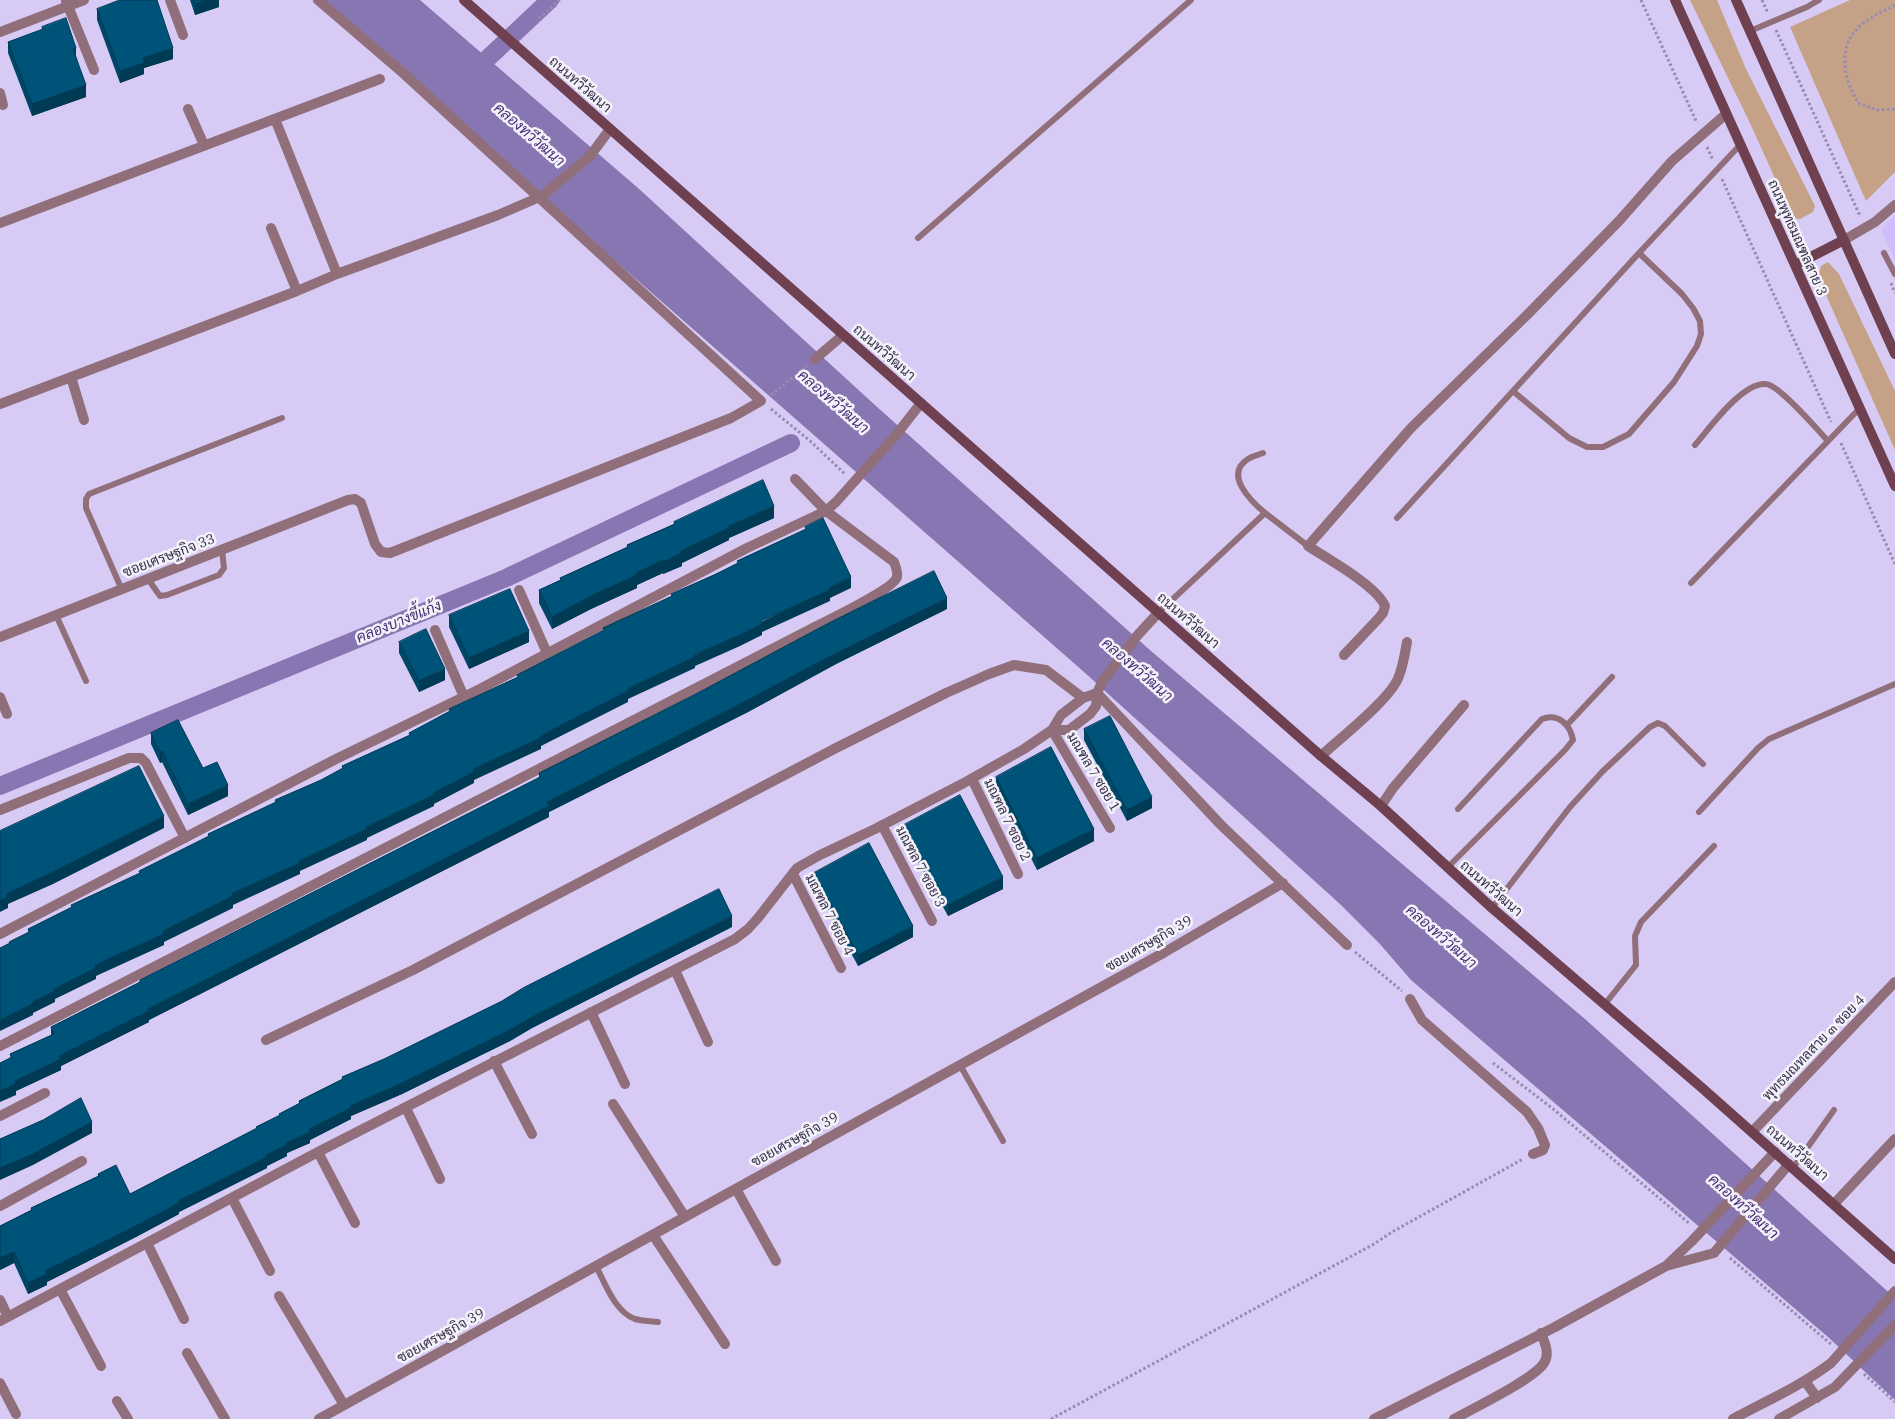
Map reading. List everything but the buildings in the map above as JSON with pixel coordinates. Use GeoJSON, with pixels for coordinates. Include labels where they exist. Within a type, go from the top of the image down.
{"type":"FeatureCollection","features":[{"type":"Feature","properties":{"kind":"main road","name":"ถนนทวีวัฒนา"},"geometry":{"type":"LineString","coordinates":[[464,0],[920,404],[1321,756],[1381,806],[1492,908],[1775,1152],[1895,1259]]}},
{"type":"Feature","properties":{"kind":"main road","name":"ถนนพุทธมณฑลสาย 3"},"geometry":{"type":"LineString","coordinates":[[1675,0],[1895,486]]}},
{"type":"Feature","properties":{"kind":"main road"},"geometry":{"type":"LineString","coordinates":[[1736,0],[1894,350]]}},
{"type":"Feature","properties":{"kind":"main road"},"geometry":{"type":"LineString","coordinates":[[1794,265],[1844,240]]}},
{"type":"Feature","properties":{"kind":"street"},"geometry":{"type":"LineString","coordinates":[[0,32],[67,3],[84,0]]}},
{"type":"Feature","properties":{"kind":"street"},"geometry":{"type":"LineString","coordinates":[[170,0],[182,35]]}},
{"type":"Feature","properties":{"kind":"street"},"geometry":{"type":"LineString","coordinates":[[318,0],[403,73],[765,399]]}},
{"type":"Feature","properties":{"kind":"street"},"geometry":{"type":"LineString","coordinates":[[67,3],[94,70]]}},
{"type":"Feature","properties":{"kind":"street"},"geometry":{"type":"LineString","coordinates":[[0,223],[380,80]]}},
{"type":"Feature","properties":{"kind":"street"},"geometry":{"type":"LineString","coordinates":[[0,93],[3,105]]}},
{"type":"Feature","properties":{"kind":"street"},"geometry":{"type":"LineString","coordinates":[[188,109],[204,146]]}},
{"type":"Feature","properties":{"kind":"street"},"geometry":{"type":"LineString","coordinates":[[1344,654],[1378,619],[1383,613],[1385,606],[1380,596],[1368,586],[1308,546],[1411,428],[1620,221],[1672,162],[1726,114]]}},
{"type":"Feature","properties":{"kind":"street"},"geometry":{"type":"LineString","coordinates":[[276,119],[337,274]]}},
{"type":"Feature","properties":{"kind":"street"},"geometry":{"type":"LineString","coordinates":[[0,404],[337,274],[498,215],[540,197],[590,156],[610,129]]}},
{"type":"Feature","properties":{"kind":"street"},"geometry":{"type":"LineString","coordinates":[[1844,240],[1875,222],[1895,204]]}},
{"type":"Feature","properties":{"kind":"street"},"geometry":{"type":"LineString","coordinates":[[271,228],[297,291]]}},
{"type":"Feature","properties":{"kind":"street"},"geometry":{"type":"LineString","coordinates":[[815,359],[843,335]]}},
{"type":"Feature","properties":{"kind":"street"},"geometry":{"type":"LineString","coordinates":[[71,377],[84,420]]}},
{"type":"Feature","properties":{"kind":"street","name":"ซอยเศรษฐกิจ 33"},"geometry":{"type":"LineString","coordinates":[[0,637],[348,500],[355,499],[361,503],[375,544],[381,552],[390,553],[732,418],[765,399]]}},
{"type":"Feature","properties":{"kind":"street"},"geometry":{"type":"LineString","coordinates":[[0,934],[336,760],[464,697],[747,548],[826,511],[896,435],[920,404]]}},
{"type":"Feature","properties":{"kind":"street"},"geometry":{"type":"LineString","coordinates":[[0,1046],[811,629],[894,583],[897,577],[897,570],[894,562],[826,511],[795,479]]}},
{"type":"Feature","properties":{"kind":"street"},"geometry":{"type":"LineString","coordinates":[[519,590],[547,653]]}},
{"type":"Feature","properties":{"kind":"street"},"geometry":{"type":"LineString","coordinates":[[1052,730],[1069,730],[1090,714],[1096,706],[1097,693],[1102,682],[1136,637],[1158,613]]}},
{"type":"Feature","properties":{"kind":"street"},"geometry":{"type":"LineString","coordinates":[[435,630],[464,697]]}},
{"type":"Feature","properties":{"kind":"street"},"geometry":{"type":"LineString","coordinates":[[1321,756],[1383,699],[1394,686],[1399,677],[1407,642]]}},
{"type":"Feature","properties":{"kind":"street"},"geometry":{"type":"LineString","coordinates":[[266,1040],[413,970],[836,748],[946,693],[989,674],[1014,665],[1046,670],[1083,698]]}},
{"type":"Feature","properties":{"kind":"street"},"geometry":{"type":"LineString","coordinates":[[0,1300],[4,1319],[318,1152],[734,939],[748,929],[797,868],[972,779],[1024,749],[1052,730],[1061,715],[1083,698],[1097,693]]}},
{"type":"Feature","properties":{"kind":"street"},"geometry":{"type":"LineString","coordinates":[[1097,693],[1221,825],[1347,945]]}},
{"type":"Feature","properties":{"kind":"street"},"geometry":{"type":"LineString","coordinates":[[0,697],[7,714]]}},
{"type":"Feature","properties":{"kind":"street"},"geometry":{"type":"LineString","coordinates":[[1381,806],[1393,788],[1464,705]]}},
{"type":"Feature","properties":{"kind":"street","name":"มณฑล 7 ซอย 1"},"geometry":{"type":"LineString","coordinates":[[1052,730],[1110,828]]}},
{"type":"Feature","properties":{"kind":"street"},"geometry":{"type":"LineString","coordinates":[[0,810],[129,758],[141,758],[146,763],[185,838]]}},
{"type":"Feature","properties":{"kind":"street","name":"มณฑล 7 ซอย 2"},"geometry":{"type":"LineString","coordinates":[[972,779],[1018,874]]}},
{"type":"Feature","properties":{"kind":"street","name":"มณฑล 7 ซอย 3"},"geometry":{"type":"LineString","coordinates":[[882,825],[932,921]]}},
{"type":"Feature","properties":{"kind":"street","name":"มณฑล 7 ซอย 4"},"geometry":{"type":"LineString","coordinates":[[793,874],[841,968]]}},
{"type":"Feature","properties":{"kind":"street","name":"ซอยเศรษฐกิจ 39"},"geometry":{"type":"LineString","coordinates":[[319,1419],[1165,952],[1282,882]]}},
{"type":"Feature","properties":{"kind":"street"},"geometry":{"type":"LineString","coordinates":[[674,970],[708,1042]]}},
{"type":"Feature","properties":{"kind":"street","name":"พุทธมณทลสาย ๓ ซอย 4"},"geometry":{"type":"LineString","coordinates":[[1752,1132],[1895,982]]}},
{"type":"Feature","properties":{"kind":"street"},"geometry":{"type":"LineString","coordinates":[[1410,999],[1418,1015],[1427,1025],[1527,1112],[1538,1128],[1545,1145],[1543,1150],[1533,1154]]}},
{"type":"Feature","properties":{"kind":"street"},"geometry":{"type":"LineString","coordinates":[[591,1012],[625,1084]]}},
{"type":"Feature","properties":{"kind":"street"},"geometry":{"type":"LineString","coordinates":[[494,1061],[532,1134]]}},
{"type":"Feature","properties":{"kind":"street"},"geometry":{"type":"LineString","coordinates":[[0,1116],[45,1093]]}},
{"type":"Feature","properties":{"kind":"street"},"geometry":{"type":"LineString","coordinates":[[613,1104],[685,1217]]}},
{"type":"Feature","properties":{"kind":"street"},"geometry":{"type":"LineString","coordinates":[[406,1108],[440,1179]]}},
{"type":"Feature","properties":{"kind":"street"},"geometry":{"type":"LineString","coordinates":[[1834,1204],[1895,1139]]}},
{"type":"Feature","properties":{"kind":"street"},"geometry":{"type":"LineString","coordinates":[[318,1152],[354,1224]]}},
{"type":"Feature","properties":{"kind":"street"},"geometry":{"type":"LineString","coordinates":[[1666,1266],[1692,1241],[1775,1152]]}},
{"type":"Feature","properties":{"kind":"street"},"geometry":{"type":"LineString","coordinates":[[0,1206],[82,1161]]}},
{"type":"Feature","properties":{"kind":"street"},"geometry":{"type":"LineString","coordinates":[[1374,1419],[1666,1266],[1714,1253],[1774,1182],[1791,1166]]}},
{"type":"Feature","properties":{"kind":"street"},"geometry":{"type":"LineString","coordinates":[[736,1189],[776,1261]]}},
{"type":"Feature","properties":{"kind":"street"},"geometry":{"type":"LineString","coordinates":[[232,1198],[270,1271]]}},
{"type":"Feature","properties":{"kind":"street"},"geometry":{"type":"LineString","coordinates":[[653,1235],[725,1344]]}},
{"type":"Feature","properties":{"kind":"street"},"geometry":{"type":"LineString","coordinates":[[147,1243],[184,1319]]}},
{"type":"Feature","properties":{"kind":"street"},"geometry":{"type":"LineString","coordinates":[[60,1289],[100,1366]]}},
{"type":"Feature","properties":{"kind":"street"},"geometry":{"type":"LineString","coordinates":[[1733,1419],[1806,1381],[1831,1363],[1892,1295]]}},
{"type":"Feature","properties":{"kind":"street"},"geometry":{"type":"LineString","coordinates":[[279,1296],[344,1405]]}},
{"type":"Feature","properties":{"kind":"street"},"geometry":{"type":"LineString","coordinates":[[1779,1419],[1835,1387],[1895,1325]]}},
{"type":"Feature","properties":{"kind":"street"},"geometry":{"type":"LineString","coordinates":[[1454,1419],[1534,1374],[1545,1362],[1548,1352],[1541,1333]]}},
{"type":"Feature","properties":{"kind":"street"},"geometry":{"type":"LineString","coordinates":[[188,1353],[225,1419]]}},
{"type":"Feature","properties":{"kind":"street"},"geometry":{"type":"LineString","coordinates":[[1806,1381],[1817,1398]]}},
{"type":"Feature","properties":{"kind":"street"},"geometry":{"type":"LineString","coordinates":[[0,1383],[16,1414]]}},
{"type":"Feature","properties":{"kind":"street"},"geometry":{"type":"LineString","coordinates":[[117,1401],[128,1419]]}},
{"type":"Feature","properties":{"kind":"lane"},"geometry":{"type":"LineString","coordinates":[[918,238],[1190,0]]}},
{"type":"Feature","properties":{"kind":"lane"},"geometry":{"type":"LineString","coordinates":[[1750,31],[1820,0]]}},
{"type":"Feature","properties":{"kind":"lane"},"geometry":{"type":"LineString","coordinates":[[1398,518],[1740,145]]}},
{"type":"Feature","properties":{"kind":"lane"},"geometry":{"type":"LineString","coordinates":[[1884,253],[1895,274]]}},
{"type":"Feature","properties":{"kind":"lane"},"geometry":{"type":"LineString","coordinates":[[1514,392],[1569,438],[1587,447],[1604,447],[1629,434],[1674,382],[1697,346],[1701,334],[1700,321],[1693,308],[1682,294],[1639,254]]}},
{"type":"Feature","properties":{"kind":"lane"},"geometry":{"type":"LineString","coordinates":[[1695,445],[1740,395],[1757,385],[1767,384],[1780,391],[1828,441]]}},
{"type":"Feature","properties":{"kind":"lane"},"geometry":{"type":"LineString","coordinates":[[1692,583],[1860,408]]}},
{"type":"Feature","properties":{"kind":"lane"},"geometry":{"type":"LineString","coordinates":[[122,590],[86,508],[86,499],[90,494],[282,418]]}},
{"type":"Feature","properties":{"kind":"lane"},"geometry":{"type":"LineString","coordinates":[[1263,453],[1248,459],[1240,467],[1239,479],[1241,487],[1247,497],[1265,514],[1308,546]]}},
{"type":"Feature","properties":{"kind":"lane"},"geometry":{"type":"LineString","coordinates":[[1158,613],[1265,514]]}},
{"type":"Feature","properties":{"kind":"lane"},"geometry":{"type":"LineString","coordinates":[[148,579],[160,596],[193,585],[222,573],[224,568],[222,550]]}},
{"type":"Feature","properties":{"kind":"lane"},"geometry":{"type":"LineString","coordinates":[[56,615],[86,681]]}},
{"type":"Feature","properties":{"kind":"lane"},"geometry":{"type":"LineString","coordinates":[[1567,725],[1612,677]]}},
{"type":"Feature","properties":{"kind":"lane"},"geometry":{"type":"LineString","coordinates":[[1699,812],[1758,748],[1769,739],[1895,684]]}},
{"type":"Feature","properties":{"kind":"lane"},"geometry":{"type":"LineString","coordinates":[[1447,868],[1565,750],[1573,740],[1572,732],[1567,725],[1556,716],[1542,719],[1458,810]]}},
{"type":"Feature","properties":{"kind":"lane"},"geometry":{"type":"LineString","coordinates":[[1492,908],[1570,807],[1602,771],[1650,727],[1658,723],[1665,726],[1704,764]]}},
{"type":"Feature","properties":{"kind":"lane"},"geometry":{"type":"LineString","coordinates":[[1605,1004],[1636,965],[1635,936],[1641,922],[1714,846]]}},
{"type":"Feature","properties":{"kind":"lane"},"geometry":{"type":"LineString","coordinates":[[960,1065],[1003,1141]]}},
{"type":"Feature","properties":{"kind":"lane"},"geometry":{"type":"LineString","coordinates":[[1791,1166],[1834,1110]]}},
{"type":"Feature","properties":{"kind":"lane"},"geometry":{"type":"LineString","coordinates":[[596,1266],[613,1298],[624,1312],[634,1319],[658,1322]]}},
{"type":"Feature","properties":{"kind":"path"},"geometry":{"type":"LineString","coordinates":[[538,18],[560,0]]}},
{"type":"Feature","properties":{"kind":"path"},"geometry":{"type":"LineString","coordinates":[[1641,0],[1895,564]]}},
{"type":"Feature","properties":{"kind":"path"},"geometry":{"type":"LineString","coordinates":[[1762,0],[1865,228]]}},
{"type":"Feature","properties":{"kind":"path"},"geometry":{"type":"LineString","coordinates":[[1895,5],[1870,18],[1852,33],[1845,51],[1847,78],[1858,103],[1877,110],[1895,109]]}},
{"type":"Feature","properties":{"kind":"path"},"geometry":{"type":"LineString","coordinates":[[1888,276],[1895,293]]}},
{"type":"Feature","properties":{"kind":"path"},"geometry":{"type":"LineString","coordinates":[[815,359],[765,399],[825,455],[856,479]]}},
{"type":"Feature","properties":{"kind":"path"},"geometry":{"type":"LineString","coordinates":[[1347,945],[1410,999]]}},
{"type":"Feature","properties":{"kind":"path"},"geometry":{"type":"LineString","coordinates":[[1489,1059],[1552,1108],[1690,1224]]}},
{"type":"Feature","properties":{"kind":"path"},"geometry":{"type":"LineString","coordinates":[[1051,1419],[1340,1262],[1533,1154]]}},
{"type":"Feature","properties":{"kind":"path"},"geometry":{"type":"LineString","coordinates":[[1730,1258],[1828,1343]]}},
{"type":"Feature","properties":{"kind":"path"},"geometry":{"type":"LineString","coordinates":[[1864,1374],[1895,1402]]}},
{"type":"Feature","properties":{"kind":"shaded area"},"geometry":{"type":"Polygon","coordinates":[[[1690,0],[1717,0],[1746,69],[1815,206],[1813,212],[1800,219],[1793,218],[1749,121],[1690,0]]]}},
{"type":"Feature","properties":{"kind":"shaded area"},"geometry":{"type":"Polygon","coordinates":[[[1850,0],[1895,0],[1895,172],[1866,201],[1790,27],[1850,0]]]}},
{"type":"Feature","properties":{"kind":"shaded area"},"geometry":{"type":"Polygon","coordinates":[[[1895,215],[1895,261],[1881,229],[1895,215]]]}},
{"type":"Feature","properties":{"kind":"shaded area"},"geometry":{"type":"Polygon","coordinates":[[[1828,262],[1839,274],[1895,391],[1895,450],[1818,277],[1821,266],[1828,262]]]}},
{"type":"Feature","properties":{"kind":"water","name":"คลองทวีวัฒนา"},"geometry":{"type":"Polygon","coordinates":[[[323,0],[420,0],[638,188],[876,406],[1151,651],[1585,1019],[1895,1298],[1895,1400],[1828,1337],[1411,980],[1379,943],[1341,905],[1084,672],[547,201],[323,0]]]}},
{"type":"Feature","properties":{"kind":"waterway"},"geometry":{"type":"LineString","coordinates":[[470,75],[550,0]]}},
{"type":"Feature","properties":{"kind":"waterway","name":"คลองบางขี้แก้ง"},"geometry":{"type":"LineString","coordinates":[[0,786],[506,578],[791,443]]}}]}
